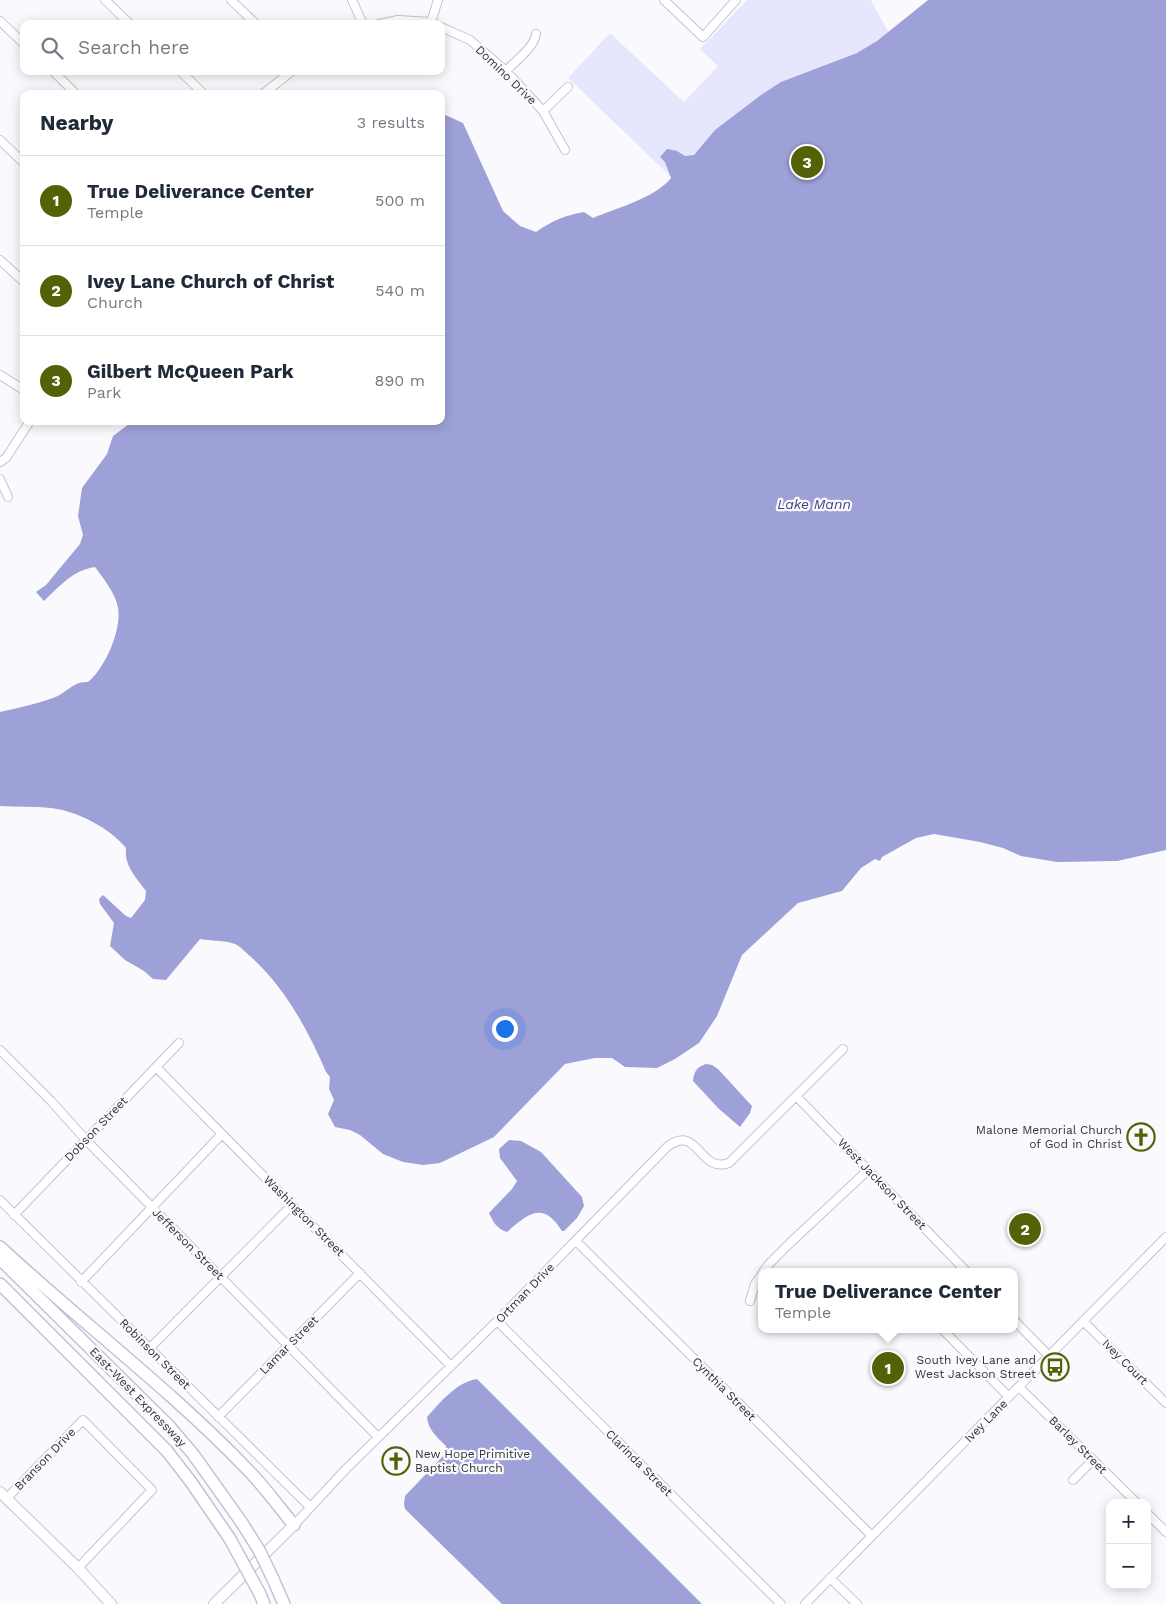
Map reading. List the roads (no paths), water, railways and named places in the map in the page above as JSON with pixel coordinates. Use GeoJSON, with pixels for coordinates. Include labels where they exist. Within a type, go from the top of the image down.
{"type":"FeatureCollection","features":[{"type":"Feature","properties":{"kind":"highway"},"geometry":{"type":"LineString","coordinates":[[0,1247],[204,1426],[249,1470],[294,1525]]}},
{"type":"Feature","properties":{"kind":"highway","name":"East-West Expressway"},"geometry":{"type":"LineString","coordinates":[[0,1259],[169,1426],[193,1454],[259,1550],[284,1604]]}},
{"type":"Feature","properties":{"kind":"highway","name":"East-West Expressway"},"geometry":{"type":"LineString","coordinates":[[0,1284],[166,1451],[192,1482],[230,1539],[262,1599]]}},
{"type":"Feature","properties":{"kind":"main road"},"geometry":{"type":"LineString","coordinates":[[3,1495],[78,1568],[111,1604]]}},
{"type":"Feature","properties":{"kind":"main road","name":"Ortman Drive"},"geometry":{"type":"LineString","coordinates":[[214,1604],[294,1525]]}},
{"type":"Feature","properties":{"kind":"street"},"geometry":{"type":"LineString","coordinates":[[105,0],[126,20]]}},
{"type":"Feature","properties":{"kind":"street"},"geometry":{"type":"LineString","coordinates":[[232,0],[252,20]]}},
{"type":"Feature","properties":{"kind":"street"},"geometry":{"type":"LineString","coordinates":[[352,0],[361,20]]}},
{"type":"Feature","properties":{"kind":"street"},"geometry":{"type":"LineString","coordinates":[[434,20],[438,0]]}},
{"type":"Feature","properties":{"kind":"street"},"geometry":{"type":"LineString","coordinates":[[664,0],[703,37],[736,0]]}},
{"type":"Feature","properties":{"kind":"street"},"geometry":{"type":"LineString","coordinates":[[0,21],[20,40]]}},
{"type":"Feature","properties":{"kind":"street","name":"Domino Drive"},"geometry":{"type":"LineString","coordinates":[[445,29],[470,40],[506,71],[543,111],[565,150]]}},
{"type":"Feature","properties":{"kind":"street"},"geometry":{"type":"LineString","coordinates":[[506,71],[532,45],[536,34]]}},
{"type":"Feature","properties":{"kind":"street"},"geometry":{"type":"LineString","coordinates":[[57,75],[72,90]]}},
{"type":"Feature","properties":{"kind":"street"},"geometry":{"type":"LineString","coordinates":[[184,75],[200,90]]}},
{"type":"Feature","properties":{"kind":"street"},"geometry":{"type":"LineString","coordinates":[[268,90],[287,75]]}},
{"type":"Feature","properties":{"kind":"street"},"geometry":{"type":"LineString","coordinates":[[543,111],[568,87]]}},
{"type":"Feature","properties":{"kind":"street"},"geometry":{"type":"LineString","coordinates":[[0,140],[20,159]]}},
{"type":"Feature","properties":{"kind":"street"},"geometry":{"type":"LineString","coordinates":[[0,260],[20,278]]}},
{"type":"Feature","properties":{"kind":"street"},"geometry":{"type":"LineString","coordinates":[[0,375],[20,388]]}},
{"type":"Feature","properties":{"kind":"street"},"geometry":{"type":"LineString","coordinates":[[0,462],[6,458],[27,425]]}},
{"type":"Feature","properties":{"kind":"street"},"geometry":{"type":"LineString","coordinates":[[0,479],[8,497]]}},
{"type":"Feature","properties":{"kind":"street","name":"Dobson Street"},"geometry":{"type":"LineString","coordinates":[[14,1215],[179,1043]]}},
{"type":"Feature","properties":{"kind":"street","name":"Ortman Drive"},"geometry":{"type":"LineString","coordinates":[[294,1525],[378,1437],[497,1321],[668,1146],[675,1141],[685,1139],[691,1142],[709,1161],[722,1165],[729,1163],[843,1049]]}},
{"type":"Feature","properties":{"kind":"street","name":"Jefferson Street"},"geometry":{"type":"LineString","coordinates":[[0,1050],[152,1208],[378,1437]]}},
{"type":"Feature","properties":{"kind":"street","name":"Washington Street"},"geometry":{"type":"LineString","coordinates":[[156,1067],[451,1366]]}},
{"type":"Feature","properties":{"kind":"street","name":"West Jackson Street"},"geometry":{"type":"LineString","coordinates":[[796,1096],[963,1268]]}},
{"type":"Feature","properties":{"kind":"street"},"geometry":{"type":"LineString","coordinates":[[82,1282],[222,1134]]}},
{"type":"Feature","properties":{"kind":"street"},"geometry":{"type":"LineString","coordinates":[[766,1268],[790,1243],[868,1170]]}},
{"type":"Feature","properties":{"kind":"street","name":"Robinson Street"},"geometry":{"type":"LineString","coordinates":[[0,1200],[310,1507]]}},
{"type":"Feature","properties":{"kind":"street"},"geometry":{"type":"LineString","coordinates":[[149,1349],[292,1205]]}},
{"type":"Feature","properties":{"kind":"street","name":"Ivey Lane"},"geometry":{"type":"LineString","coordinates":[[805,1604],[1166,1238]]}},
{"type":"Feature","properties":{"kind":"street","name":"Cynthia Street"},"geometry":{"type":"LineString","coordinates":[[576,1241],[872,1536]]}},
{"type":"Feature","properties":{"kind":"street","name":"Lamar Street"},"geometry":{"type":"LineString","coordinates":[[218,1417],[360,1273]]}},
{"type":"Feature","properties":{"kind":"street"},"geometry":{"type":"LineString","coordinates":[[750,1301],[758,1280]]}},
{"type":"Feature","properties":{"kind":"street","name":"Clarinda Street"},"geometry":{"type":"LineString","coordinates":[[497,1321],[781,1604]]}},
{"type":"Feature","properties":{"kind":"street","name":"Ivey Court"},"geometry":{"type":"LineString","coordinates":[[1083,1321],[1166,1403]]}},
{"type":"Feature","properties":{"kind":"street"},"geometry":{"type":"LineString","coordinates":[[1018,1324],[1049,1356]]}},
{"type":"Feature","properties":{"kind":"street"},"geometry":{"type":"LineString","coordinates":[[946,1333],[1009,1397]]}},
{"type":"Feature","properties":{"kind":"street","name":"Barley Street"},"geometry":{"type":"LineString","coordinates":[[1019,1387],[1133,1499]]}},
{"type":"Feature","properties":{"kind":"street","name":"Branson Drive"},"geometry":{"type":"LineString","coordinates":[[3,1495],[83,1420],[152,1490],[78,1568]]}},
{"type":"Feature","properties":{"kind":"street"},"geometry":{"type":"LineString","coordinates":[[1073,1480],[1093,1460]]}},
{"type":"Feature","properties":{"kind":"street"},"geometry":{"type":"LineString","coordinates":[[1151,1521],[1166,1532]]}},
{"type":"Feature","properties":{"kind":"street"},"geometry":{"type":"LineString","coordinates":[[830,1578],[856,1604]]}},
{"type":"Feature","properties":{"kind":"water","name":"Lake Mann"},"geometry":{"type":"Polygon","coordinates":[[[928,0],[1166,0],[1166,850],[1117,861],[1057,862],[1021,856],[1003,848],[980,842],[934,834],[916,838],[882,857],[880,861],[875,859],[861,868],[842,891],[798,903],[742,955],[717,1016],[699,1043],[675,1059],[657,1068],[625,1067],[612,1058],[595,1058],[565,1064],[494,1137],[440,1163],[423,1165],[403,1162],[383,1154],[360,1135],[350,1130],[335,1127],[328,1114],[334,1100],[329,1089],[330,1077],[285,995],[263,968],[250,956],[235,944],[200,939],[166,980],[153,979],[144,971],[125,960],[110,946],[114,923],[100,904],[99,899],[103,895],[126,916],[131,918],[145,900],[146,891],[129,866],[126,848],[102,827],[71,813],[45,807],[0,806],[0,712],[53,698],[78,683],[88,682],[106,658],[115,637],[119,617],[117,603],[109,586],[95,567],[73,575],[44,601],[36,592],[46,585],[80,544],[83,535],[78,516],[82,488],[107,454],[113,436],[128,425],[445,425],[445,115],[463,123],[503,211],[520,226],[536,232],[564,217],[584,212],[593,218],[646,197],[671,178],[665,162],[660,157],[667,149],[677,151],[685,156],[694,155],[715,130],[781,82],[857,53],[877,41],[928,0]]]}},
{"type":"Feature","properties":{"kind":"water"},"geometry":{"type":"Polygon","coordinates":[[[706,1064],[718,1069],[752,1106],[750,1113],[740,1127],[718,1108],[693,1081],[696,1070],[706,1064]]]}},
{"type":"Feature","properties":{"kind":"water"},"geometry":{"type":"Polygon","coordinates":[[[509,1140],[521,1141],[541,1152],[582,1197],[584,1206],[577,1218],[564,1231],[542,1213],[529,1215],[507,1232],[498,1227],[492,1219],[489,1213],[512,1189],[517,1181],[500,1158],[499,1149],[509,1140]]]}},
{"type":"Feature","properties":{"kind":"water"},"geometry":{"type":"Polygon","coordinates":[[[477,1379],[702,1604],[502,1604],[405,1509],[405,1496],[445,1454],[446,1446],[431,1430],[427,1417],[455,1389],[462,1384],[477,1379]]]}},
{"type":"Feature","properties":{"kind":"place","name":"Gilbert McQueen Park"},"geometry":{"type":"Point","coordinates":[807,162]}},
{"type":"Feature","properties":{"kind":"place","name":"Malone Memorial Church of God in Christ"},"geometry":{"type":"Point","coordinates":[1141,1137]}},
{"type":"Feature","properties":{"kind":"place","name":"Ivey Lane Church of Christ"},"geometry":{"type":"Point","coordinates":[1025,1229]}},
{"type":"Feature","properties":{"kind":"place","name":"South Ivey Lane and West Jackson Street"},"geometry":{"type":"Point","coordinates":[1055,1367]}},
{"type":"Feature","properties":{"kind":"place","name":"True Deliverance Center"},"geometry":{"type":"Point","coordinates":[888,1368]}},
{"type":"Feature","properties":{"kind":"place","name":"New Hope Primitive Baptist Church"},"geometry":{"type":"Point","coordinates":[396,1461]}}]}
